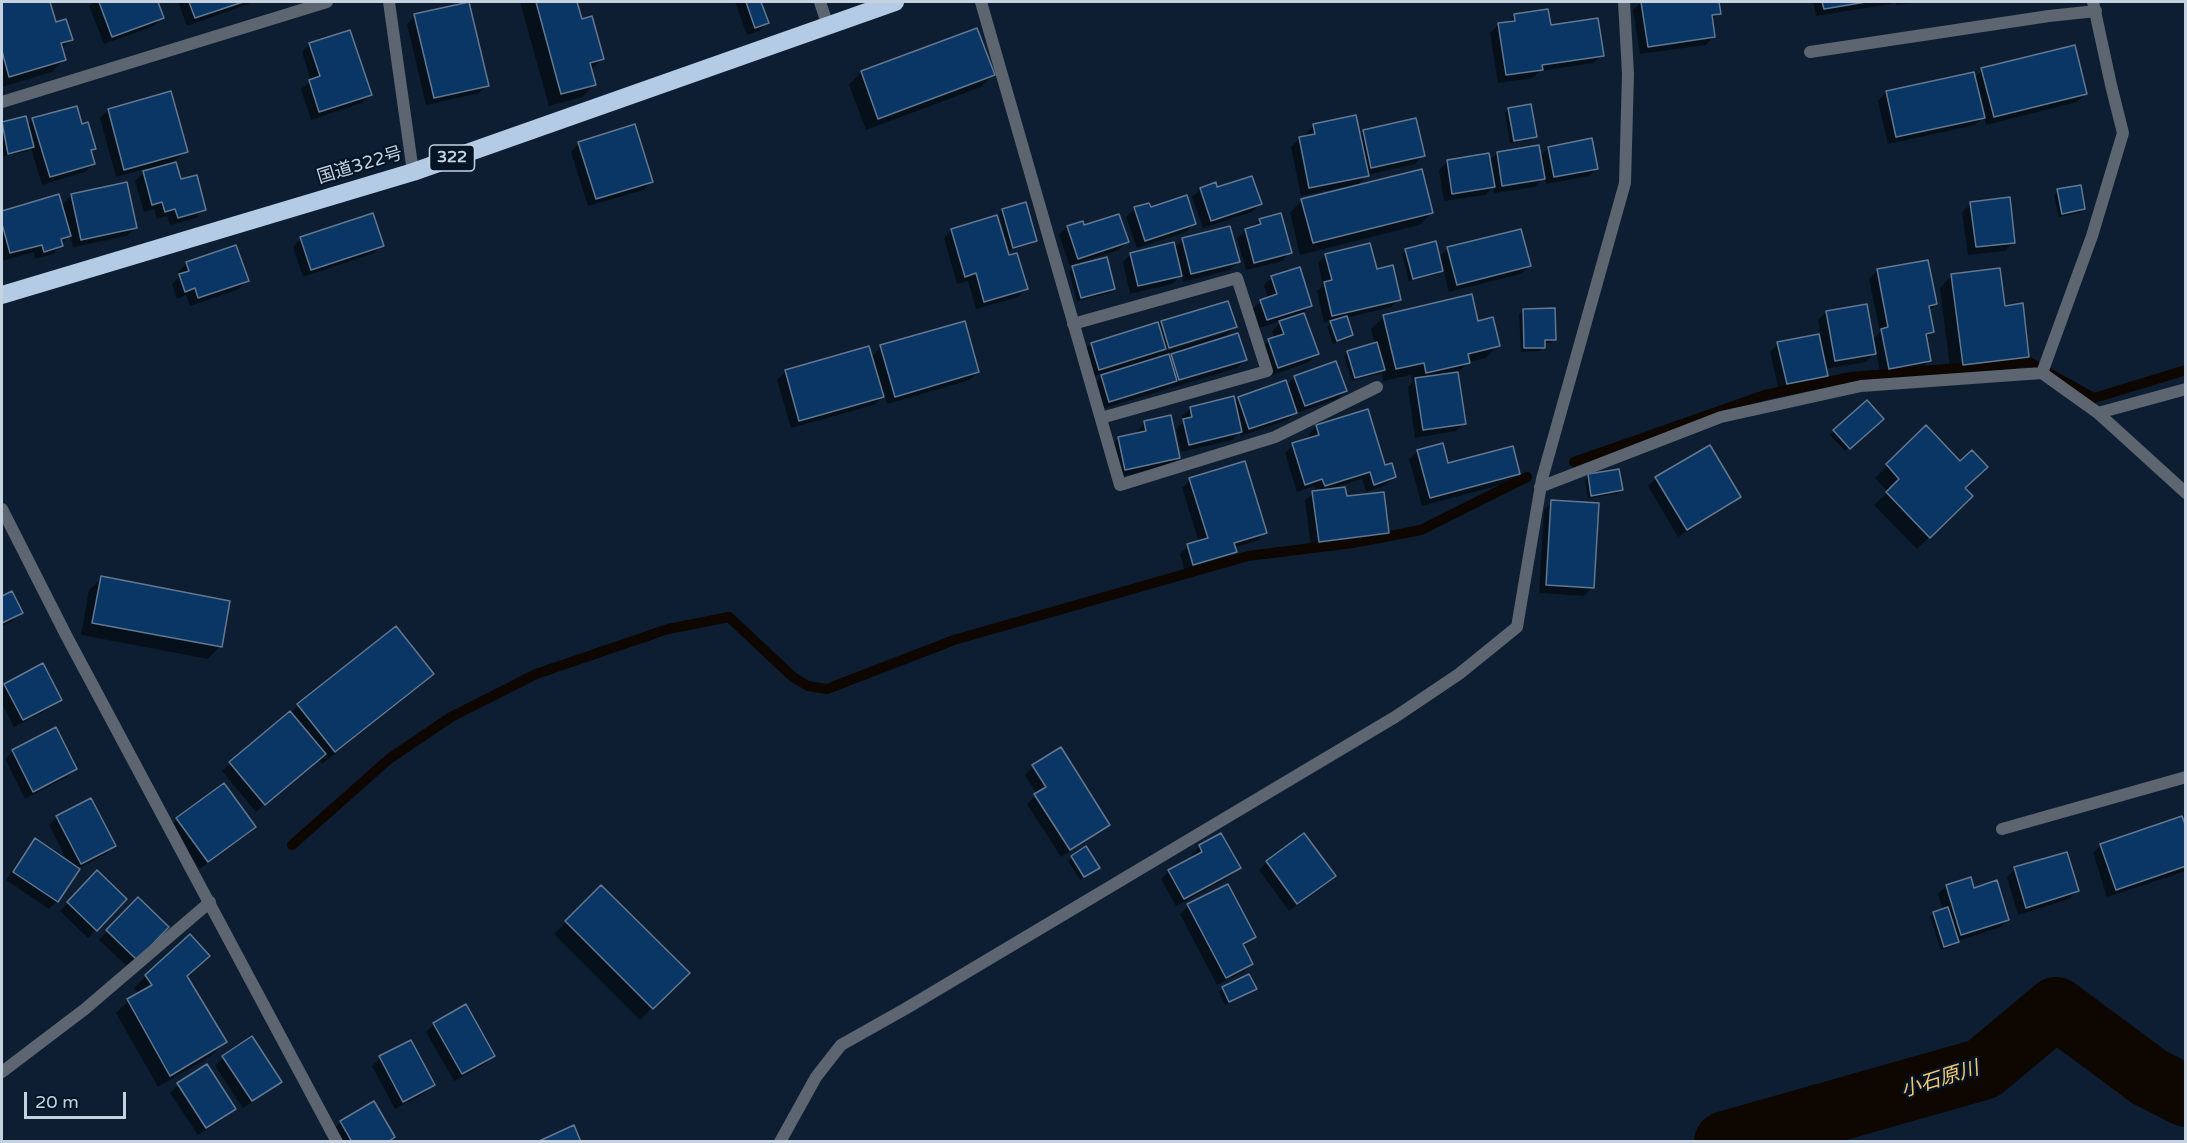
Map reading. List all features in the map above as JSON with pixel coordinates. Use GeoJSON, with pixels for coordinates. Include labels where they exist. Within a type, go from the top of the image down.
{"type":"FeatureCollection","features":[{"type":"Feature","properties":{"kind":"highway","name":"国道322号"},"geometry":{"type":"LineString","coordinates":[[2,295],[413,172],[895,2]]}},
{"type":"Feature","properties":{"kind":"street"},"geometry":{"type":"LineString","coordinates":[[2,102],[327,2]]}},
{"type":"Feature","properties":{"kind":"street"},"geometry":{"type":"LineString","coordinates":[[390,2],[413,172]]}},
{"type":"Feature","properties":{"kind":"street"},"geometry":{"type":"LineString","coordinates":[[820,2],[828,26]]}},
{"type":"Feature","properties":{"kind":"street"},"geometry":{"type":"LineString","coordinates":[[981,2],[1120,485],[1275,437],[1377,387]]}},
{"type":"Feature","properties":{"kind":"street"},"geometry":{"type":"LineString","coordinates":[[780,1142],[816,1077],[841,1045],[1395,717],[1459,674],[1517,627],[1540,486],[1625,183],[1628,74],[1624,2]]}},
{"type":"Feature","properties":{"kind":"street"},"geometry":{"type":"LineString","coordinates":[[1810,52],[2049,16],[2094,6],[2110,85],[2123,133],[2092,236],[2042,373]]}},
{"type":"Feature","properties":{"kind":"street"},"geometry":{"type":"LineString","coordinates":[[1073,324],[1237,278],[1267,371],[1101,418]]}},
{"type":"Feature","properties":{"kind":"street"},"geometry":{"type":"LineString","coordinates":[[1540,486],[1732,414],[1861,386],[2042,373],[2098,414],[2186,493]]}},
{"type":"Feature","properties":{"kind":"street"},"geometry":{"type":"LineString","coordinates":[[2098,414],[2186,389]]}},
{"type":"Feature","properties":{"kind":"street"},"geometry":{"type":"LineString","coordinates":[[2,509],[67,637],[338,1142]]}},
{"type":"Feature","properties":{"kind":"street"},"geometry":{"type":"LineString","coordinates":[[2002,829],[2186,777]]}},
{"type":"Feature","properties":{"kind":"street"},"geometry":{"type":"LineString","coordinates":[[2,1072],[85,1009],[210,902]]}},
{"type":"Feature","properties":{"kind":"building"},"geometry":{"type":"Polygon","coordinates":[[[2,2],[50,2],[56,22],[66,19],[73,40],[61,43],[66,60],[9,77],[2,51],[2,2]]]}},
{"type":"Feature","properties":{"kind":"building"},"geometry":{"type":"Polygon","coordinates":[[[99,2],[158,2],[164,18],[112,37],[99,2]]]}},
{"type":"Feature","properties":{"kind":"building"},"geometry":{"type":"Polygon","coordinates":[[[189,2],[243,2],[195,18],[189,2]]]}},
{"type":"Feature","properties":{"kind":"building"},"geometry":{"type":"Polygon","coordinates":[[[469,2],[489,86],[434,98],[414,14],[469,2]]]}},
{"type":"Feature","properties":{"kind":"building"},"geometry":{"type":"Polygon","coordinates":[[[536,2],[577,2],[582,19],[592,16],[604,59],[590,63],[596,85],[561,94],[536,2]]]}},
{"type":"Feature","properties":{"kind":"building"},"geometry":{"type":"Polygon","coordinates":[[[746,2],[761,2],[769,23],[755,28],[746,2]]]}},
{"type":"Feature","properties":{"kind":"building"},"geometry":{"type":"Polygon","coordinates":[[[1641,2],[1719,2],[1721,14],[1712,15],[1715,37],[1648,47],[1641,2]]]}},
{"type":"Feature","properties":{"kind":"building"},"geometry":{"type":"Polygon","coordinates":[[[1822,2],[1866,2],[1824,9],[1822,2]]]}},
{"type":"Feature","properties":{"kind":"building"},"geometry":{"type":"Polygon","coordinates":[[[1548,9],[1551,25],[1598,18],[1604,56],[1542,65],[1543,70],[1506,75],[1498,23],[1515,21],[1514,14],[1548,9]]]}},
{"type":"Feature","properties":{"kind":"building"},"geometry":{"type":"Polygon","coordinates":[[[977,28],[995,75],[878,119],[861,71],[977,28]]]}},
{"type":"Feature","properties":{"kind":"building"},"geometry":{"type":"Polygon","coordinates":[[[350,30],[372,95],[319,112],[309,80],[320,76],[309,43],[350,30]]]}},
{"type":"Feature","properties":{"kind":"building"},"geometry":{"type":"Polygon","coordinates":[[[2075,45],[2087,94],[1994,117],[1981,68],[2075,45]]]}},
{"type":"Feature","properties":{"kind":"building"},"geometry":{"type":"Polygon","coordinates":[[[1974,72],[1985,118],[1896,137],[1886,91],[1974,72]]]}},
{"type":"Feature","properties":{"kind":"building"},"geometry":{"type":"Polygon","coordinates":[[[171,91],[188,152],[124,170],[108,109],[171,91]]]}},
{"type":"Feature","properties":{"kind":"building"},"geometry":{"type":"Polygon","coordinates":[[[1531,104],[1537,137],[1514,141],[1508,108],[1531,104]]]}},
{"type":"Feature","properties":{"kind":"building"},"geometry":{"type":"Polygon","coordinates":[[[77,106],[82,124],[88,122],[96,149],[91,150],[95,164],[50,177],[32,118],[77,106]]]}},
{"type":"Feature","properties":{"kind":"building"},"geometry":{"type":"Polygon","coordinates":[[[1356,115],[1369,176],[1309,188],[1299,137],[1315,134],[1313,124],[1356,115]]]}},
{"type":"Feature","properties":{"kind":"building"},"geometry":{"type":"Polygon","coordinates":[[[26,116],[34,147],[8,154],[2,122],[26,116]]]}},
{"type":"Feature","properties":{"kind":"building"},"geometry":{"type":"Polygon","coordinates":[[[1416,118],[1425,156],[1371,168],[1363,130],[1416,118]]]}},
{"type":"Feature","properties":{"kind":"building"},"geometry":{"type":"Polygon","coordinates":[[[635,124],[653,182],[596,199],[578,142],[635,124]]]}},
{"type":"Feature","properties":{"kind":"building"},"geometry":{"type":"Polygon","coordinates":[[[1592,138],[1598,169],[1554,177],[1548,147],[1592,138]]]}},
{"type":"Feature","properties":{"kind":"building"},"geometry":{"type":"Polygon","coordinates":[[[1539,145],[1545,179],[1502,186],[1497,152],[1539,145]]]}},
{"type":"Feature","properties":{"kind":"building"},"geometry":{"type":"Polygon","coordinates":[[[1489,153],[1495,187],[1452,194],[1447,160],[1489,153]]]}},
{"type":"Feature","properties":{"kind":"building"},"geometry":{"type":"Polygon","coordinates":[[[176,162],[181,179],[197,175],[206,210],[178,218],[175,209],[165,212],[162,202],[152,205],[143,171],[176,162]]]}},
{"type":"Feature","properties":{"kind":"building"},"geometry":{"type":"Polygon","coordinates":[[[1422,169],[1433,213],[1313,243],[1301,199],[1422,169]]]}},
{"type":"Feature","properties":{"kind":"building"},"geometry":{"type":"Polygon","coordinates":[[[1252,176],[1262,204],[1211,221],[1200,188],[1216,182],[1217,187],[1252,176]]]}},
{"type":"Feature","properties":{"kind":"building"},"geometry":{"type":"Polygon","coordinates":[[[127,182],[137,228],[81,240],[71,194],[127,182]]]}},
{"type":"Feature","properties":{"kind":"building"},"geometry":{"type":"Polygon","coordinates":[[[2081,185],[2085,209],[2062,214],[2057,189],[2081,185]]]}},
{"type":"Feature","properties":{"kind":"building"},"geometry":{"type":"Polygon","coordinates":[[[59,194],[71,236],[61,239],[63,246],[44,252],[42,245],[10,253],[2,224],[2,211],[59,194]]]}},
{"type":"Feature","properties":{"kind":"building"},"geometry":{"type":"Polygon","coordinates":[[[1187,195],[1196,224],[1145,241],[1134,207],[1149,203],[1151,207],[1187,195]]]}},
{"type":"Feature","properties":{"kind":"building"},"geometry":{"type":"Polygon","coordinates":[[[2010,197],[2015,243],[1976,247],[1970,202],[2010,197]]]}},
{"type":"Feature","properties":{"kind":"building"},"geometry":{"type":"Polygon","coordinates":[[[1026,202],[1037,241],[1013,248],[1002,209],[1026,202]]]}},
{"type":"Feature","properties":{"kind":"building"},"geometry":{"type":"Polygon","coordinates":[[[373,213],[384,246],[311,270],[300,237],[373,213]]]}},
{"type":"Feature","properties":{"kind":"building"},"geometry":{"type":"Polygon","coordinates":[[[1281,213],[1292,253],[1254,263],[1245,229],[1261,224],[1259,219],[1281,213]]]}},
{"type":"Feature","properties":{"kind":"building"},"geometry":{"type":"Polygon","coordinates":[[[1119,214],[1129,242],[1078,259],[1067,226],[1083,221],[1084,225],[1119,214]]]}},
{"type":"Feature","properties":{"kind":"building"},"geometry":{"type":"Polygon","coordinates":[[[997,215],[1009,255],[1017,253],[1028,289],[984,302],[976,273],[965,277],[951,229],[997,215]]]}},
{"type":"Feature","properties":{"kind":"building"},"geometry":{"type":"Polygon","coordinates":[[[1230,226],[1240,262],[1191,274],[1182,238],[1230,226]]]}},
{"type":"Feature","properties":{"kind":"building"},"geometry":{"type":"Polygon","coordinates":[[[1521,229],[1531,266],[1457,285],[1447,247],[1521,229]]]}},
{"type":"Feature","properties":{"kind":"building"},"geometry":{"type":"Polygon","coordinates":[[[1436,241],[1443,271],[1413,279],[1405,249],[1436,241]]]}},
{"type":"Feature","properties":{"kind":"building"},"geometry":{"type":"Polygon","coordinates":[[[1174,242],[1182,276],[1138,286],[1130,253],[1174,242]]]}},
{"type":"Feature","properties":{"kind":"building"},"geometry":{"type":"Polygon","coordinates":[[[1370,243],[1377,269],[1393,265],[1401,300],[1332,316],[1324,282],[1332,280],[1325,254],[1370,243]]]}},
{"type":"Feature","properties":{"kind":"building"},"geometry":{"type":"Polygon","coordinates":[[[236,245],[249,281],[198,298],[195,288],[185,292],[179,274],[189,271],[186,262],[236,245]]]}},
{"type":"Feature","properties":{"kind":"building"},"geometry":{"type":"Polygon","coordinates":[[[1107,257],[1115,289],[1081,298],[1072,266],[1107,257]]]}},
{"type":"Feature","properties":{"kind":"building"},"geometry":{"type":"Polygon","coordinates":[[[1928,260],[1937,304],[1929,306],[1934,332],[1926,334],[1931,361],[1889,369],[1881,329],[1888,327],[1877,269],[1928,260]]]}},
{"type":"Feature","properties":{"kind":"building"},"geometry":{"type":"Polygon","coordinates":[[[1300,267],[1312,306],[1267,320],[1260,300],[1277,294],[1271,276],[1300,267]]]}},
{"type":"Feature","properties":{"kind":"building"},"geometry":{"type":"Polygon","coordinates":[[[2000,268],[2005,306],[2023,303],[2029,357],[1963,365],[1951,274],[2000,268]]]}},
{"type":"Feature","properties":{"kind":"building"},"geometry":{"type":"Polygon","coordinates":[[[1472,294],[1478,321],[1493,317],[1500,346],[1468,354],[1470,363],[1426,373],[1424,363],[1396,369],[1383,315],[1472,294]]]}},
{"type":"Feature","properties":{"kind":"building"},"geometry":{"type":"Polygon","coordinates":[[[1228,301],[1237,327],[1169,348],[1161,321],[1228,301]]]}},
{"type":"Feature","properties":{"kind":"building"},"geometry":{"type":"Polygon","coordinates":[[[1867,304],[1876,354],[1835,361],[1826,311],[1867,304]]]}},
{"type":"Feature","properties":{"kind":"building"},"geometry":{"type":"Polygon","coordinates":[[[1555,308],[1556,340],[1545,340],[1545,348],[1524,348],[1523,309],[1555,308]]]}},
{"type":"Feature","properties":{"kind":"building"},"geometry":{"type":"Polygon","coordinates":[[[1304,313],[1319,354],[1278,368],[1268,339],[1284,334],[1279,321],[1304,313]]]}},
{"type":"Feature","properties":{"kind":"building"},"geometry":{"type":"Polygon","coordinates":[[[1347,316],[1353,335],[1337,341],[1330,321],[1347,316]]]}},
{"type":"Feature","properties":{"kind":"building"},"geometry":{"type":"Polygon","coordinates":[[[965,321],[979,372],[895,397],[880,345],[965,321]]]}},
{"type":"Feature","properties":{"kind":"building"},"geometry":{"type":"Polygon","coordinates":[[[1158,322],[1166,349],[1099,370],[1091,343],[1158,322]]]}},
{"type":"Feature","properties":{"kind":"building"},"geometry":{"type":"Polygon","coordinates":[[[1238,333],[1247,360],[1179,380],[1171,354],[1238,333]]]}},
{"type":"Feature","properties":{"kind":"building"},"geometry":{"type":"Polygon","coordinates":[[[1819,334],[1828,376],[1787,384],[1777,342],[1819,334]]]}},
{"type":"Feature","properties":{"kind":"building"},"geometry":{"type":"Polygon","coordinates":[[[1377,342],[1385,370],[1355,378],[1347,351],[1377,342]]]}},
{"type":"Feature","properties":{"kind":"building"},"geometry":{"type":"Polygon","coordinates":[[[869,346],[884,397],[799,421],[785,370],[869,346]]]}},
{"type":"Feature","properties":{"kind":"building"},"geometry":{"type":"Polygon","coordinates":[[[1169,354],[1177,381],[1109,402],[1101,375],[1169,354]]]}},
{"type":"Feature","properties":{"kind":"building"},"geometry":{"type":"Polygon","coordinates":[[[1336,361],[1347,391],[1305,406],[1294,376],[1336,361]]]}},
{"type":"Feature","properties":{"kind":"building"},"geometry":{"type":"Polygon","coordinates":[[[1458,372],[1466,424],[1423,430],[1415,378],[1458,372]]]}},
{"type":"Feature","properties":{"kind":"building"},"geometry":{"type":"Polygon","coordinates":[[[1286,380],[1297,413],[1249,429],[1238,397],[1286,380]]]}},
{"type":"Feature","properties":{"kind":"building"},"geometry":{"type":"Polygon","coordinates":[[[1234,396],[1242,432],[1189,445],[1183,419],[1192,417],[1190,407],[1234,396]]]}},
{"type":"Feature","properties":{"kind":"building"},"geometry":{"type":"Polygon","coordinates":[[[1867,400],[1884,419],[1850,449],[1833,430],[1867,400]]]}},
{"type":"Feature","properties":{"kind":"building"},"geometry":{"type":"Polygon","coordinates":[[[1368,409],[1385,465],[1392,463],[1396,477],[1374,485],[1370,472],[1325,486],[1322,479],[1305,485],[1292,443],[1319,435],[1316,425],[1368,409]]]}},
{"type":"Feature","properties":{"kind":"building"},"geometry":{"type":"Polygon","coordinates":[[[1171,415],[1180,458],[1125,470],[1118,437],[1146,431],[1144,421],[1171,415]]]}},
{"type":"Feature","properties":{"kind":"building"},"geometry":{"type":"Polygon","coordinates":[[[1926,425],[1960,461],[1972,450],[1988,467],[1965,488],[1973,496],[1930,538],[1886,492],[1899,479],[1886,464],[1926,425]]]}},
{"type":"Feature","properties":{"kind":"building"},"geometry":{"type":"Polygon","coordinates":[[[1443,443],[1448,463],[1513,446],[1520,474],[1430,498],[1417,450],[1443,443]]]}},
{"type":"Feature","properties":{"kind":"building"},"geometry":{"type":"Polygon","coordinates":[[[1710,445],[1741,497],[1687,530],[1655,477],[1710,445]]]}},
{"type":"Feature","properties":{"kind":"building"},"geometry":{"type":"Polygon","coordinates":[[[1245,461],[1267,533],[1234,543],[1237,552],[1193,565],[1187,544],[1208,538],[1189,478],[1245,461]]]}},
{"type":"Feature","properties":{"kind":"building"},"geometry":{"type":"Polygon","coordinates":[[[1619,469],[1623,490],[1591,496],[1588,474],[1619,469]]]}},
{"type":"Feature","properties":{"kind":"building"},"geometry":{"type":"Polygon","coordinates":[[[1345,487],[1347,496],[1384,492],[1389,533],[1319,542],[1312,491],[1345,487]]]}},
{"type":"Feature","properties":{"kind":"building"},"geometry":{"type":"Polygon","coordinates":[[[1551,500],[1599,503],[1594,588],[1546,585],[1551,500]]]}},
{"type":"Feature","properties":{"kind":"building"},"geometry":{"type":"Polygon","coordinates":[[[101,576],[230,601],[222,647],[92,623],[101,576]]]}},
{"type":"Feature","properties":{"kind":"building"},"geometry":{"type":"Polygon","coordinates":[[[12,591],[23,613],[2,623],[2,596],[12,591]]]}},
{"type":"Feature","properties":{"kind":"building"},"geometry":{"type":"Polygon","coordinates":[[[396,626],[434,674],[335,752],[297,704],[396,626]]]}},
{"type":"Feature","properties":{"kind":"building"},"geometry":{"type":"Polygon","coordinates":[[[43,663],[62,700],[23,720],[4,684],[43,663]]]}},
{"type":"Feature","properties":{"kind":"building"},"geometry":{"type":"Polygon","coordinates":[[[290,711],[326,754],[265,805],[229,762],[290,711]]]}},
{"type":"Feature","properties":{"kind":"building"},"geometry":{"type":"Polygon","coordinates":[[[56,727],[77,769],[33,792],[12,750],[56,727]]]}},
{"type":"Feature","properties":{"kind":"building"},"geometry":{"type":"Polygon","coordinates":[[[1061,747],[1110,825],[1070,850],[1034,794],[1046,787],[1032,765],[1061,747]]]}},
{"type":"Feature","properties":{"kind":"building"},"geometry":{"type":"Polygon","coordinates":[[[224,783],[256,827],[208,862],[176,818],[224,783]]]}},
{"type":"Feature","properties":{"kind":"building"},"geometry":{"type":"Polygon","coordinates":[[[91,798],[116,846],[81,864],[56,816],[91,798]]]}},
{"type":"Feature","properties":{"kind":"building"},"geometry":{"type":"Polygon","coordinates":[[[2182,816],[2186,827],[2186,866],[2116,890],[2100,844],[2182,816]]]}},
{"type":"Feature","properties":{"kind":"building"},"geometry":{"type":"Polygon","coordinates":[[[1221,833],[1241,868],[1184,899],[1168,870],[1202,852],[1199,845],[1221,833]]]}},
{"type":"Feature","properties":{"kind":"building"},"geometry":{"type":"Polygon","coordinates":[[[1304,833],[1336,876],[1297,904],[1266,861],[1304,833]]]}},
{"type":"Feature","properties":{"kind":"building"},"geometry":{"type":"Polygon","coordinates":[[[35,838],[80,869],[58,902],[13,872],[35,838]]]}},
{"type":"Feature","properties":{"kind":"building"},"geometry":{"type":"Polygon","coordinates":[[[1086,846],[1100,868],[1084,877],[1071,856],[1086,846]]]}},
{"type":"Feature","properties":{"kind":"building"},"geometry":{"type":"Polygon","coordinates":[[[2067,852],[2079,891],[2026,908],[2014,867],[2067,852]]]}},
{"type":"Feature","properties":{"kind":"building"},"geometry":{"type":"Polygon","coordinates":[[[97,870],[127,899],[97,931],[67,902],[97,870]]]}},
{"type":"Feature","properties":{"kind":"building"},"geometry":{"type":"Polygon","coordinates":[[[1971,877],[1974,888],[1997,880],[2009,920],[1961,935],[1946,885],[1971,877]]]}},
{"type":"Feature","properties":{"kind":"building"},"geometry":{"type":"Polygon","coordinates":[[[1228,884],[1256,937],[1243,944],[1253,964],[1226,978],[1187,904],[1228,884]]]}},
{"type":"Feature","properties":{"kind":"building"},"geometry":{"type":"Polygon","coordinates":[[[601,885],[690,973],[653,1009],[565,921],[601,885]]]}},
{"type":"Feature","properties":{"kind":"building"},"geometry":{"type":"Polygon","coordinates":[[[138,897],[169,927],[137,960],[106,930],[138,897]]]}},
{"type":"Feature","properties":{"kind":"building"},"geometry":{"type":"Polygon","coordinates":[[[1948,907],[1959,942],[1944,947],[1933,912],[1948,907]]]}},
{"type":"Feature","properties":{"kind":"building"},"geometry":{"type":"Polygon","coordinates":[[[190,934],[210,956],[187,976],[227,1042],[170,1076],[127,999],[152,985],[145,975],[190,934]]]}},
{"type":"Feature","properties":{"kind":"building"},"geometry":{"type":"Polygon","coordinates":[[[1249,974],[1257,989],[1229,1002],[1222,987],[1249,974]]]}},
{"type":"Feature","properties":{"kind":"building"},"geometry":{"type":"Polygon","coordinates":[[[466,1004],[495,1056],[462,1074],[433,1023],[466,1004]]]}},
{"type":"Feature","properties":{"kind":"building"},"geometry":{"type":"Polygon","coordinates":[[[252,1036],[282,1082],[252,1101],[222,1056],[252,1036]]]}},
{"type":"Feature","properties":{"kind":"building"},"geometry":{"type":"Polygon","coordinates":[[[411,1040],[435,1085],[403,1102],[379,1056],[411,1040]]]}},
{"type":"Feature","properties":{"kind":"building"},"geometry":{"type":"Polygon","coordinates":[[[207,1064],[236,1109],[206,1128],[177,1083],[207,1064]]]}},
{"type":"Feature","properties":{"kind":"building"},"geometry":{"type":"Polygon","coordinates":[[[374,1101],[395,1137],[388,1142],[352,1142],[340,1121],[374,1101]]]}},
{"type":"Feature","properties":{"kind":"building"},"geometry":{"type":"Polygon","coordinates":[[[574,1125],[581,1142],[537,1142],[574,1125]]]}},
{"type":"Feature","properties":{"kind":"waterway"},"geometry":{"type":"LineString","coordinates":[[1574,462],[1765,395],[1851,377],[2029,362],[2094,398],[2186,370]]}},
{"type":"Feature","properties":{"kind":"waterway"},"geometry":{"type":"LineString","coordinates":[[292,845],[389,759],[451,717],[536,674],[668,629],[729,617],[793,677],[808,686],[827,689],[954,640],[1248,556],[1353,543],[1421,530],[1527,477]]}},
{"type":"Feature","properties":{"kind":"waterway","name":"小石原川"},"geometry":{"type":"LineString","coordinates":[[1725,1142],[1983,1069],[2056,1008],[2149,1077],[2186,1096]]}}]}
